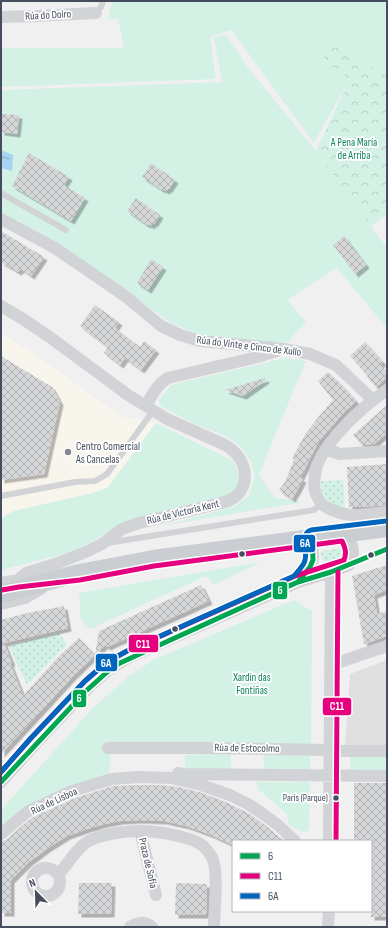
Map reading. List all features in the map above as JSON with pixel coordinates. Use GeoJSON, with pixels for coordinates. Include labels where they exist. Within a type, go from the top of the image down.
{"type":"FeatureCollection","features":[{"type":"Feature","properties":{"kind":"main road"},"geometry":{"type":"LineString","coordinates":[[1,594],[79,573],[153,559],[387,528]]}},
{"type":"Feature","properties":{"kind":"street","name":"Rúa do Doiro"},"geometry":{"type":"LineString","coordinates":[[1,17],[96,12]]}},
{"type":"Feature","properties":{"kind":"street","name":"Rúa do Vinte e Cinco de Xullo"},"geometry":{"type":"LineString","coordinates":[[1,218],[55,248],[125,296],[161,326],[180,335],[200,341],[284,349],[310,354],[336,365],[373,400]]}},
{"type":"Feature","properties":{"kind":"street","name":"Rúa de Victoria Kent"},"geometry":{"type":"LineString","coordinates":[[1,306],[36,327],[128,395],[167,419],[223,444],[234,452],[242,462],[245,475],[243,487],[235,497],[229,500],[130,526],[119,531],[102,544],[88,551],[26,573],[18,580]]}},
{"type":"Feature","properties":{"kind":"street"},"geometry":{"type":"LineString","coordinates":[[150,408],[153,394],[162,382],[168,378],[257,357],[284,349]]}},
{"type":"Feature","properties":{"kind":"street"},"geometry":{"type":"LineString","coordinates":[[387,390],[373,400],[345,425],[326,449],[316,466],[314,487],[321,504],[334,511],[352,515],[387,512]]}},
{"type":"Feature","properties":{"kind":"street"},"geometry":{"type":"LineString","coordinates":[[326,449],[340,454],[387,451]]}},
{"type":"Feature","properties":{"kind":"street"},"geometry":{"type":"LineString","coordinates":[[1,782],[90,686],[111,668],[130,657],[298,582],[349,565],[353,557],[353,551],[352,545],[346,533]]}},
{"type":"Feature","properties":{"kind":"street"},"geometry":{"type":"LineString","coordinates":[[298,582],[310,567],[313,560],[312,537]]}},
{"type":"Feature","properties":{"kind":"street"},"geometry":{"type":"LineString","coordinates":[[313,560],[331,572]]}},
{"type":"Feature","properties":{"kind":"street"},"geometry":{"type":"LineString","coordinates":[[329,840],[331,572]]}},
{"type":"Feature","properties":{"kind":"street"},"geometry":{"type":"LineString","coordinates":[[1,583],[79,573]]}},
{"type":"Feature","properties":{"kind":"street"},"geometry":{"type":"LineString","coordinates":[[1,604],[25,598],[58,579]]}},
{"type":"Feature","properties":{"kind":"street"},"geometry":{"type":"LineString","coordinates":[[330,665],[387,646]]}},
{"type":"Feature","properties":{"kind":"street","name":"Rúa de Estocolmo"},"geometry":{"type":"LineString","coordinates":[[108,748],[387,751]]}},
{"type":"Feature","properties":{"kind":"street"},"geometry":{"type":"LineString","coordinates":[[166,772],[183,774],[387,776]]}},
{"type":"Feature","properties":{"kind":"street","name":"Rúa de Lisboa"},"geometry":{"type":"LineString","coordinates":[[1,834],[27,812],[72,791],[112,779],[139,777],[171,778],[201,785],[230,796],[248,804],[278,825],[294,840]]}},
{"type":"Feature","properties":{"kind":"street","name":"Praza de Sofía"},"geometry":{"type":"LineString","coordinates":[[140,831],[156,895]]}},
{"type":"Feature","properties":{"kind":"street","name":"Praza de Sofía"},"geometry":{"type":"LineString","coordinates":[[59,874],[81,846],[108,835],[122,832],[140,831],[163,833],[188,839],[201,845],[207,850],[212,858],[215,875],[214,927]]}},
{"type":"Feature","properties":{"kind":"street"},"geometry":{"type":"LineString","coordinates":[[328,912],[328,927]]}},
{"type":"Feature","properties":{"kind":"street"},"geometry":{"type":"LineString","coordinates":[[130,927],[139,922],[152,927]]}},
{"type":"Feature","properties":{"kind":"lane"},"geometry":{"type":"LineString","coordinates":[[96,12],[102,7],[103,1]]}},
{"type":"Feature","properties":{"kind":"lane"},"geometry":{"type":"LineString","coordinates":[[1,193],[66,230]]}},
{"type":"Feature","properties":{"kind":"lane"},"geometry":{"type":"LineString","coordinates":[[1,496],[75,482],[95,481],[101,478],[107,474],[150,408]]}},
{"type":"Feature","properties":{"kind":"lane"},"geometry":{"type":"LineString","coordinates":[[102,544],[314,510],[321,504]]}},
{"type":"Feature","properties":{"kind":"lane"},"geometry":{"type":"LineString","coordinates":[[349,565],[387,549]]}},
{"type":"Feature","properties":{"kind":"shaded area","name":"Centro Comercial As Cancelas"},"geometry":{"type":"Polygon","coordinates":[[[1,334],[29,350],[122,417],[156,423],[107,488],[93,493],[14,511],[1,518],[1,334]]]}},
{"type":"Feature","properties":{"kind":"shaded area"},"geometry":{"type":"Polygon","coordinates":[[[387,660],[387,746],[345,746],[350,674],[387,660]]]}},
{"type":"Feature","properties":{"kind":"green space"},"geometry":{"type":"Polygon","coordinates":[[[112,1],[387,2],[387,76],[332,43],[325,63],[350,79],[314,143],[231,30],[210,37],[216,79],[1,87],[1,48],[124,48],[118,19],[108,19],[112,1]]]}},
{"type":"Feature","properties":{"kind":"green space"},"geometry":{"type":"Polygon","coordinates":[[[226,35],[249,69],[316,151],[387,248],[387,328],[337,268],[287,300],[306,322],[285,345],[203,337],[171,323],[71,252],[51,239],[1,212],[1,90],[222,82],[214,37],[226,35]]]}},
{"type":"Feature","properties":{"kind":"green space","name":"A Pena María de Arriba"},"geometry":{"type":"Polygon","coordinates":[[[323,43],[332,43],[387,76],[387,214],[371,226],[316,151],[350,79],[325,63],[323,43]]]}},
{"type":"Feature","properties":{"kind":"green space"},"geometry":{"type":"Polygon","coordinates":[[[286,358],[306,361],[259,475],[275,498],[303,502],[160,526],[233,507],[249,496],[255,477],[252,463],[241,447],[228,437],[197,425],[160,406],[159,400],[171,385],[286,358]]]}},
{"type":"Feature","properties":{"kind":"green space"},"geometry":{"type":"Polygon","coordinates":[[[156,423],[233,461],[239,476],[237,486],[231,493],[218,500],[151,515],[116,526],[92,542],[67,553],[1,570],[1,518],[14,511],[93,493],[107,488],[156,423]]]}},
{"type":"Feature","properties":{"kind":"green space"},"geometry":{"type":"Polygon","coordinates":[[[343,480],[345,509],[330,503],[324,496],[321,487],[321,481],[343,480]]]}},
{"type":"Feature","properties":{"kind":"green space"},"geometry":{"type":"Polygon","coordinates":[[[343,548],[344,555],[342,560],[338,563],[329,564],[324,562],[321,551],[343,548]]]}},
{"type":"Feature","properties":{"kind":"green space"},"geometry":{"type":"Polygon","coordinates":[[[261,562],[214,585],[206,576],[90,629],[81,620],[79,593],[261,562]]]}},
{"type":"Feature","properties":{"kind":"green space","name":"Xardín das Fontiñas"},"geometry":{"type":"Polygon","coordinates":[[[294,600],[312,611],[311,744],[111,743],[109,776],[72,784],[31,805],[1,827],[1,810],[93,708],[129,676],[153,660],[294,600]]]}},
{"type":"Feature","properties":{"kind":"green space"},"geometry":{"type":"Polygon","coordinates":[[[59,633],[67,645],[27,685],[9,646],[59,633]]]}},
{"type":"Feature","properties":{"kind":"green space"},"geometry":{"type":"Polygon","coordinates":[[[231,753],[231,771],[185,772],[185,755],[231,753]]]}},
{"type":"Feature","properties":{"kind":"green space"},"geometry":{"type":"Polygon","coordinates":[[[264,754],[310,754],[310,772],[264,772],[264,754]]]}},
{"type":"Feature","properties":{"kind":"green space"},"geometry":{"type":"Polygon","coordinates":[[[350,754],[387,754],[387,774],[350,774],[350,754]]]}},
{"type":"Feature","properties":{"kind":"green space"},"geometry":{"type":"Polygon","coordinates":[[[257,782],[310,782],[309,831],[301,832],[289,825],[286,813],[258,789],[257,782]]]}},
{"type":"Feature","properties":{"kind":"water"},"geometry":{"type":"Polygon","coordinates":[[[1,150],[13,155],[12,171],[1,168],[1,150]]]}},
{"type":"Feature","properties":{"kind":"building"},"geometry":{"type":"Polygon","coordinates":[[[2,114],[19,115],[17,134],[1,132],[2,114]]]}},
{"type":"Feature","properties":{"kind":"building"},"geometry":{"type":"Polygon","coordinates":[[[29,153],[69,177],[64,185],[85,198],[71,221],[12,186],[29,153]]]}},
{"type":"Feature","properties":{"kind":"building"},"geometry":{"type":"Polygon","coordinates":[[[151,163],[175,180],[166,191],[142,177],[151,163]]]}},
{"type":"Feature","properties":{"kind":"building"},"geometry":{"type":"Polygon","coordinates":[[[136,198],[160,215],[151,226],[148,224],[147,225],[127,211],[136,198]]]}},
{"type":"Feature","properties":{"kind":"building"},"geometry":{"type":"Polygon","coordinates":[[[1,231],[44,257],[31,276],[21,269],[18,272],[1,262],[1,231]]]}},
{"type":"Feature","properties":{"kind":"building"},"geometry":{"type":"Polygon","coordinates":[[[344,236],[366,265],[355,274],[333,245],[344,236]]]}},
{"type":"Feature","properties":{"kind":"building"},"geometry":{"type":"Polygon","coordinates":[[[151,259],[163,267],[148,290],[137,283],[151,259]]]}},
{"type":"Feature","properties":{"kind":"building"},"geometry":{"type":"Polygon","coordinates":[[[95,305],[119,322],[115,328],[140,347],[144,341],[156,350],[141,370],[125,358],[120,365],[104,353],[108,347],[80,326],[95,305]]]}},
{"type":"Feature","properties":{"kind":"building"},"geometry":{"type":"Polygon","coordinates":[[[365,342],[383,362],[380,365],[387,372],[387,377],[376,387],[350,356],[365,342]]]}},
{"type":"Feature","properties":{"kind":"building"},"geometry":{"type":"Polygon","coordinates":[[[1,356],[52,387],[60,402],[44,474],[1,480],[1,356]]]}},
{"type":"Feature","properties":{"kind":"building"},"geometry":{"type":"Polygon","coordinates":[[[328,372],[356,401],[344,412],[319,441],[300,478],[303,479],[292,499],[279,490],[285,482],[294,460],[292,458],[306,433],[333,400],[318,381],[328,372]]]}},
{"type":"Feature","properties":{"kind":"building"},"geometry":{"type":"Polygon","coordinates":[[[265,378],[266,380],[243,396],[225,390],[265,378]]]}},
{"type":"Feature","properties":{"kind":"building"},"geometry":{"type":"Polygon","coordinates":[[[387,405],[387,433],[374,444],[362,445],[353,435],[387,405]]]}},
{"type":"Feature","properties":{"kind":"building"},"geometry":{"type":"Polygon","coordinates":[[[387,464],[387,505],[349,507],[347,467],[387,464]]]}},
{"type":"Feature","properties":{"kind":"building"},"geometry":{"type":"Polygon","coordinates":[[[387,565],[387,590],[374,595],[377,614],[387,611],[387,636],[364,644],[352,576],[387,565]]]}},
{"type":"Feature","properties":{"kind":"building"},"geometry":{"type":"Polygon","coordinates":[[[201,585],[209,601],[107,647],[105,645],[95,655],[99,631],[201,585]]]}},
{"type":"Feature","properties":{"kind":"building"},"geometry":{"type":"Polygon","coordinates":[[[64,606],[68,628],[4,643],[23,696],[58,657],[79,638],[95,655],[73,676],[1,754],[1,620],[64,606]]]}},
{"type":"Feature","properties":{"kind":"building"},"geometry":{"type":"Polygon","coordinates":[[[354,783],[386,783],[386,917],[371,917],[372,840],[354,840],[354,783]]]}},
{"type":"Feature","properties":{"kind":"building"},"geometry":{"type":"Polygon","coordinates":[[[161,785],[199,792],[228,803],[250,814],[283,840],[232,840],[232,845],[192,828],[164,821],[120,821],[104,824],[67,836],[29,862],[11,880],[11,913],[1,913],[1,841],[6,840],[31,818],[75,798],[113,786],[161,785]]]}},
{"type":"Feature","properties":{"kind":"building"},"geometry":{"type":"Polygon","coordinates":[[[79,883],[112,883],[111,914],[78,914],[79,883]]]}},
{"type":"Feature","properties":{"kind":"building"},"geometry":{"type":"Polygon","coordinates":[[[176,883],[207,884],[206,915],[175,915],[176,883]]]}},
{"type":"Feature","properties":{"kind":"transit line","name":"6A"},"geometry":{"type":"LineString","coordinates":[[1,772],[85,681],[107,662],[127,651],[294,576],[302,567],[306,556],[305,535],[307,532],[311,530],[386,521]]}},
{"type":"Feature","properties":{"kind":"transit line","name":"6"},"geometry":{"type":"LineString","coordinates":[[277,591],[298,582],[310,567],[313,560],[312,537]]}},
{"type":"Feature","properties":{"kind":"transit line","name":"C11"},"geometry":{"type":"LineString","coordinates":[[1,772],[85,681],[107,662],[127,651],[295,576],[344,560],[345,550],[342,541],[154,566],[80,580],[2,590]]}},
{"type":"Feature","properties":{"kind":"transit line","name":"6"},"geometry":{"type":"LineString","coordinates":[[1,782],[86,691],[120,663],[298,582],[331,572],[387,549]]}},
{"type":"Feature","properties":{"kind":"transit line","name":"C11"},"geometry":{"type":"LineString","coordinates":[[336,840],[338,572]]}},
{"type":"Feature","properties":{"kind":"place","name":"Centro Comercial As Cancelas"},"geometry":{"type":"Point","coordinates":[68,452]}},
{"type":"Feature","properties":{"kind":"place","name":"París (Parque)"},"geometry":{"type":"Point","coordinates":[336,798]}}]}
